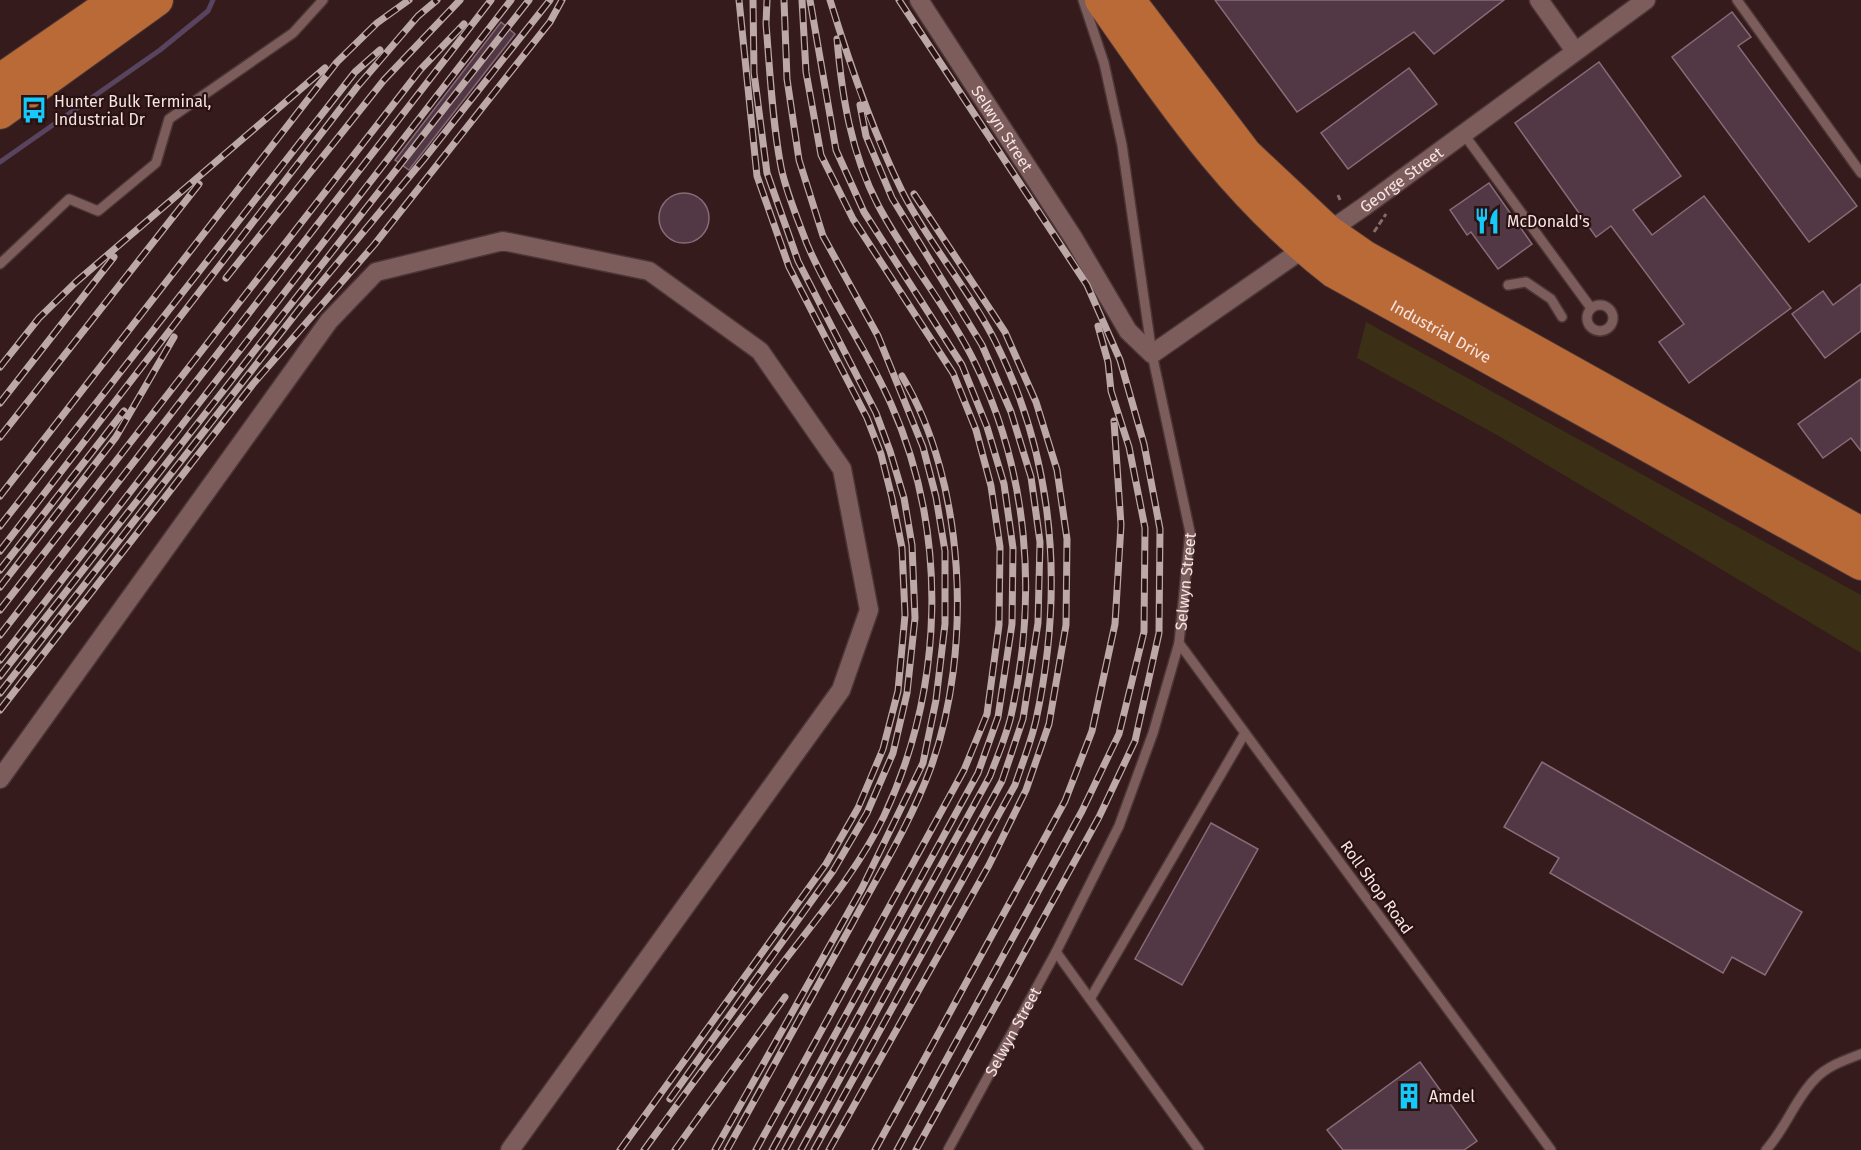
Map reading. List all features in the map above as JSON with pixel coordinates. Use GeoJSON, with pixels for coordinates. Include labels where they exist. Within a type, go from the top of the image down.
{"type":"FeatureCollection","features":[{"type":"Feature","properties":{"kind":"highway"},"geometry":{"type":"LineString","coordinates":[[0,80],[116,0]]}},
{"type":"Feature","properties":{"kind":"highway"},"geometry":{"type":"LineString","coordinates":[[0,113],[157,0]]}},
{"type":"Feature","properties":{"kind":"highway","name":"Industrial Drive"},"geometry":{"type":"LineString","coordinates":[[1101,0],[1181,114],[1233,179],[1315,240],[1364,256],[1861,532]]}},
{"type":"Feature","properties":{"kind":"highway","name":"Industrial Drive"},"geometry":{"type":"LineString","coordinates":[[1130,0],[1342,277],[1861,564]]}},
{"type":"Feature","properties":{"kind":"street","name":"Selwyn Street"},"geometry":{"type":"LineString","coordinates":[[919,0],[1074,239],[1128,331],[1152,354]]}},
{"type":"Feature","properties":{"kind":"street"},"geometry":{"type":"LineString","coordinates":[[1539,0],[1575,51]]}},
{"type":"Feature","properties":{"kind":"street","name":"George Street"},"geometry":{"type":"LineString","coordinates":[[1152,354],[1315,240],[1646,0]]}},
{"type":"Feature","properties":{"kind":"street"},"geometry":{"type":"LineString","coordinates":[[0,779],[329,321],[376,272],[503,241],[649,271],[760,351],[842,469],[868,610],[841,690],[510,1150]]}},
{"type":"Feature","properties":{"kind":"lane"},"geometry":{"type":"LineString","coordinates":[[0,264],[69,199],[98,211],[156,163],[169,119],[293,33],[323,0]]}},
{"type":"Feature","properties":{"kind":"lane"},"geometry":{"type":"LineString","coordinates":[[1083,0],[1104,63],[1122,145],[1152,354]]}},
{"type":"Feature","properties":{"kind":"lane"},"geometry":{"type":"LineString","coordinates":[[1737,0],[1861,172]]}},
{"type":"Feature","properties":{"kind":"lane"},"geometry":{"type":"LineString","coordinates":[[1463,133],[1592,308]]}},
{"type":"Feature","properties":{"kind":"lane"},"geometry":{"type":"LineString","coordinates":[[1508,285],[1526,282],[1551,298],[1562,317]]}},
{"type":"Feature","properties":{"kind":"lane","name":"Selwyn Street"},"geometry":{"type":"LineString","coordinates":[[948,1150],[1056,952],[1119,826],[1153,732],[1179,643],[1190,532],[1152,354]]}},
{"type":"Feature","properties":{"kind":"lane","name":"Roll Shop Road"},"geometry":{"type":"LineString","coordinates":[[1179,643],[1551,1150]]}},
{"type":"Feature","properties":{"kind":"lane"},"geometry":{"type":"LineString","coordinates":[[1090,999],[1245,733]]}},
{"type":"Feature","properties":{"kind":"lane"},"geometry":{"type":"LineString","coordinates":[[1056,952],[1199,1150]]}},
{"type":"Feature","properties":{"kind":"lane"},"geometry":{"type":"LineString","coordinates":[[1766,1150],[1779,1136],[1816,1078],[1828,1068],[1861,1054]]}},
{"type":"Feature","properties":{"kind":"path"},"geometry":{"type":"LineString","coordinates":[[1338,195],[1340,200]]}},
{"type":"Feature","properties":{"kind":"path"},"geometry":{"type":"LineString","coordinates":[[1374,232],[1378,221],[1394,208]]}},
{"type":"Feature","properties":{"kind":"shaded area"},"geometry":{"type":"Polygon","coordinates":[[[1366,322],[1861,595],[1861,653],[1497,435],[1357,358],[1366,322]]]}},
{"type":"Feature","properties":{"kind":"building"},"geometry":{"type":"Polygon","coordinates":[[[1215,0],[1504,0],[1434,54],[1414,32],[1297,112],[1215,0]]]}},
{"type":"Feature","properties":{"kind":"building"},"geometry":{"type":"Polygon","coordinates":[[[1732,12],[1751,37],[1738,46],[1857,206],[1809,242],[1672,57],[1732,12]]]}},
{"type":"Feature","properties":{"kind":"building"},"geometry":{"type":"Polygon","coordinates":[[[501,22],[515,34],[409,170],[395,160],[501,22]]]}},
{"type":"Feature","properties":{"kind":"building"},"geometry":{"type":"Polygon","coordinates":[[[1599,62],[1681,176],[1633,210],[1652,235],[1704,196],[1791,308],[1689,383],[1659,342],[1684,324],[1611,226],[1596,237],[1515,123],[1599,62]]]}},
{"type":"Feature","properties":{"kind":"building"},"geometry":{"type":"Polygon","coordinates":[[[1409,68],[1437,104],[1348,169],[1321,133],[1409,68]]]}},
{"type":"Feature","properties":{"kind":"building","name":"McDonald's"},"geometry":{"type":"Polygon","coordinates":[[[1489,183],[1532,244],[1498,269],[1471,232],[1467,235],[1450,210],[1489,183]]]}},
{"type":"Feature","properties":{"kind":"building"},"geometry":{"type":"Polygon","coordinates":[[[689,193],[702,200],[708,208],[708,228],[702,236],[694,242],[679,243],[666,236],[660,228],[659,213],[666,200],[674,194],[689,193]]]}},
{"type":"Feature","properties":{"kind":"building"},"geometry":{"type":"Polygon","coordinates":[[[1861,284],[1861,331],[1825,358],[1792,314],[1823,291],[1833,305],[1861,284]]]}},
{"type":"Feature","properties":{"kind":"building"},"geometry":{"type":"Polygon","coordinates":[[[1861,379],[1861,451],[1851,438],[1823,458],[1798,424],[1861,379]]]}},
{"type":"Feature","properties":{"kind":"building"},"geometry":{"type":"Polygon","coordinates":[[[1542,762],[1802,912],[1765,975],[1732,957],[1723,973],[1550,873],[1559,858],[1504,827],[1542,762]]]}},
{"type":"Feature","properties":{"kind":"building"},"geometry":{"type":"Polygon","coordinates":[[[1211,823],[1258,849],[1182,985],[1135,959],[1211,823]]]}},
{"type":"Feature","properties":{"kind":"building","name":"Amdel"},"geometry":{"type":"Polygon","coordinates":[[[1420,1062],[1477,1141],[1464,1150],[1343,1150],[1327,1130],[1420,1062]]]}},
{"type":"Feature","properties":{"kind":"waterway"},"geometry":{"type":"LineString","coordinates":[[0,162],[160,50],[208,11],[213,0]]}},
{"type":"Feature","properties":{"kind":"railway"},"geometry":{"type":"LineString","coordinates":[[0,496],[337,62],[377,23],[409,0]]}},
{"type":"Feature","properties":{"kind":"railway"},"geometry":{"type":"LineString","coordinates":[[0,551],[357,87],[418,16],[437,0]]}},
{"type":"Feature","properties":{"kind":"railway"},"geometry":{"type":"LineString","coordinates":[[226,278],[384,80],[460,0]]}},
{"type":"Feature","properties":{"kind":"railway"},"geometry":{"type":"LineString","coordinates":[[0,635],[491,0]]}},
{"type":"Feature","properties":{"kind":"railway"},"geometry":{"type":"LineString","coordinates":[[0,660],[511,0]]}},
{"type":"Feature","properties":{"kind":"railway"},"geometry":{"type":"LineString","coordinates":[[0,676],[529,0]]}},
{"type":"Feature","properties":{"kind":"railway"},"geometry":{"type":"LineString","coordinates":[[0,693],[301,307],[424,159],[550,0]]}},
{"type":"Feature","properties":{"kind":"railway"},"geometry":{"type":"LineString","coordinates":[[0,710],[253,384],[374,245],[550,22],[562,0]]}},
{"type":"Feature","properties":{"kind":"railway"},"geometry":{"type":"LineString","coordinates":[[620,1150],[826,864],[858,808],[883,749],[898,691],[905,615],[902,548],[892,498],[881,454],[867,418],[789,267],[757,176],[739,0]]}},
{"type":"Feature","properties":{"kind":"railway"},"geometry":{"type":"LineString","coordinates":[[670,1099],[833,871],[867,813],[893,753],[907,693],[915,618],[912,545],[904,498],[890,451],[876,413],[798,261],[767,173],[754,73],[753,0]]}},
{"type":"Feature","properties":{"kind":"railway"},"geometry":{"type":"LineString","coordinates":[[644,1150],[837,893],[874,836],[904,767],[919,716],[928,664],[932,611],[930,558],[923,505],[910,454],[891,404],[816,264],[792,206],[781,167],[773,113],[766,24],[767,0]]}},
{"type":"Feature","properties":{"kind":"railway"},"geometry":{"type":"LineString","coordinates":[[715,1150],[862,888],[923,763],[936,700],[945,624],[945,551],[936,497],[923,447],[878,336],[823,236],[799,160],[787,79],[784,0]]}},
{"type":"Feature","properties":{"kind":"railway"},"geometry":{"type":"LineString","coordinates":[[756,1150],[964,770],[987,714],[999,625],[1000,547],[991,486],[976,430],[953,373],[853,219],[821,155],[806,72],[802,0]]}},
{"type":"Feature","properties":{"kind":"railway"},"geometry":{"type":"LineString","coordinates":[[772,1150],[978,773],[998,717],[1012,624],[1013,548],[1004,484],[987,427],[962,365],[864,212],[836,150],[810,0]]}},
{"type":"Feature","properties":{"kind":"railway"},"geometry":{"type":"LineString","coordinates":[[814,1150],[1015,785],[1034,728],[1045,671],[1050,623],[1051,575],[1042,479],[1031,433],[1015,386],[985,322],[902,191],[862,97],[830,0]]}},
{"type":"Feature","properties":{"kind":"railway"},"geometry":{"type":"LineString","coordinates":[[899,0],[1087,285],[1120,360],[1144,444],[1160,529],[1159,633],[1135,741],[1099,817],[916,1150]]}},
{"type":"Feature","properties":{"kind":"railway"},"geometry":{"type":"LineString","coordinates":[[0,610],[420,70],[464,24]]}},
{"type":"Feature","properties":{"kind":"railway"},"geometry":{"type":"LineString","coordinates":[[785,1150],[990,776],[1011,716],[1024,625],[1026,580],[1023,534],[1017,490],[1006,445],[992,402],[973,359],[951,320],[889,225],[869,185],[849,124],[837,39]]}},
{"type":"Feature","properties":{"kind":"railway"},"geometry":{"type":"LineString","coordinates":[[0,526],[355,72],[380,50]]}},
{"type":"Feature","properties":{"kind":"railway"},"geometry":{"type":"LineString","coordinates":[[0,367],[39,318],[76,282],[325,68]]}},
{"type":"Feature","properties":{"kind":"railway"},"geometry":{"type":"LineString","coordinates":[[801,1150],[1002,781],[1023,719],[1038,623],[1040,542],[1031,477],[1011,412],[982,345],[892,198],[866,136],[860,105]]}},
{"type":"Feature","properties":{"kind":"railway"},"geometry":{"type":"LineString","coordinates":[[0,437],[199,184]]}},
{"type":"Feature","properties":{"kind":"railway"},"geometry":{"type":"LineString","coordinates":[[829,1150],[989,865],[1026,790],[1049,724],[1066,625],[1067,539],[1057,470],[1036,402],[1005,332],[914,194]]}},
{"type":"Feature","properties":{"kind":"railway"},"geometry":{"type":"LineString","coordinates":[[0,403],[114,257]]}},
{"type":"Feature","properties":{"kind":"railway"},"geometry":{"type":"LineString","coordinates":[[897,1150],[1082,811],[1119,734],[1144,632],[1145,528],[1129,447],[1111,391],[1108,362],[1098,326]]}},
{"type":"Feature","properties":{"kind":"railway"},"geometry":{"type":"LineString","coordinates":[[0,587],[116,437],[174,337]]}},
{"type":"Feature","properties":{"kind":"railway"},"geometry":{"type":"LineString","coordinates":[[727,1150],[905,827],[931,767],[944,721],[953,672],[957,620],[956,568],[950,516],[939,466],[923,419],[902,376]]}},
{"type":"Feature","properties":{"kind":"railway"},"geometry":{"type":"LineString","coordinates":[[0,570],[124,411]]}},
{"type":"Feature","properties":{"kind":"railway"},"geometry":{"type":"LineString","coordinates":[[875,1150],[1065,801],[1092,731],[1115,624],[1121,525],[1114,421]]}},
{"type":"Feature","properties":{"kind":"railway"},"geometry":{"type":"LineString","coordinates":[[675,1150],[785,997]]}},
{"type":"Feature","properties":{"kind":"place","name":"Hunter Bulk Terminal, Industrial Dr"},"geometry":{"type":"Point","coordinates":[34,110]}},
{"type":"Feature","properties":{"kind":"place","name":"McDonald's"},"geometry":{"type":"Point","coordinates":[1487,221]}},
{"type":"Feature","properties":{"kind":"place","name":"Amdel"},"geometry":{"type":"Point","coordinates":[1409,1096]}}]}
